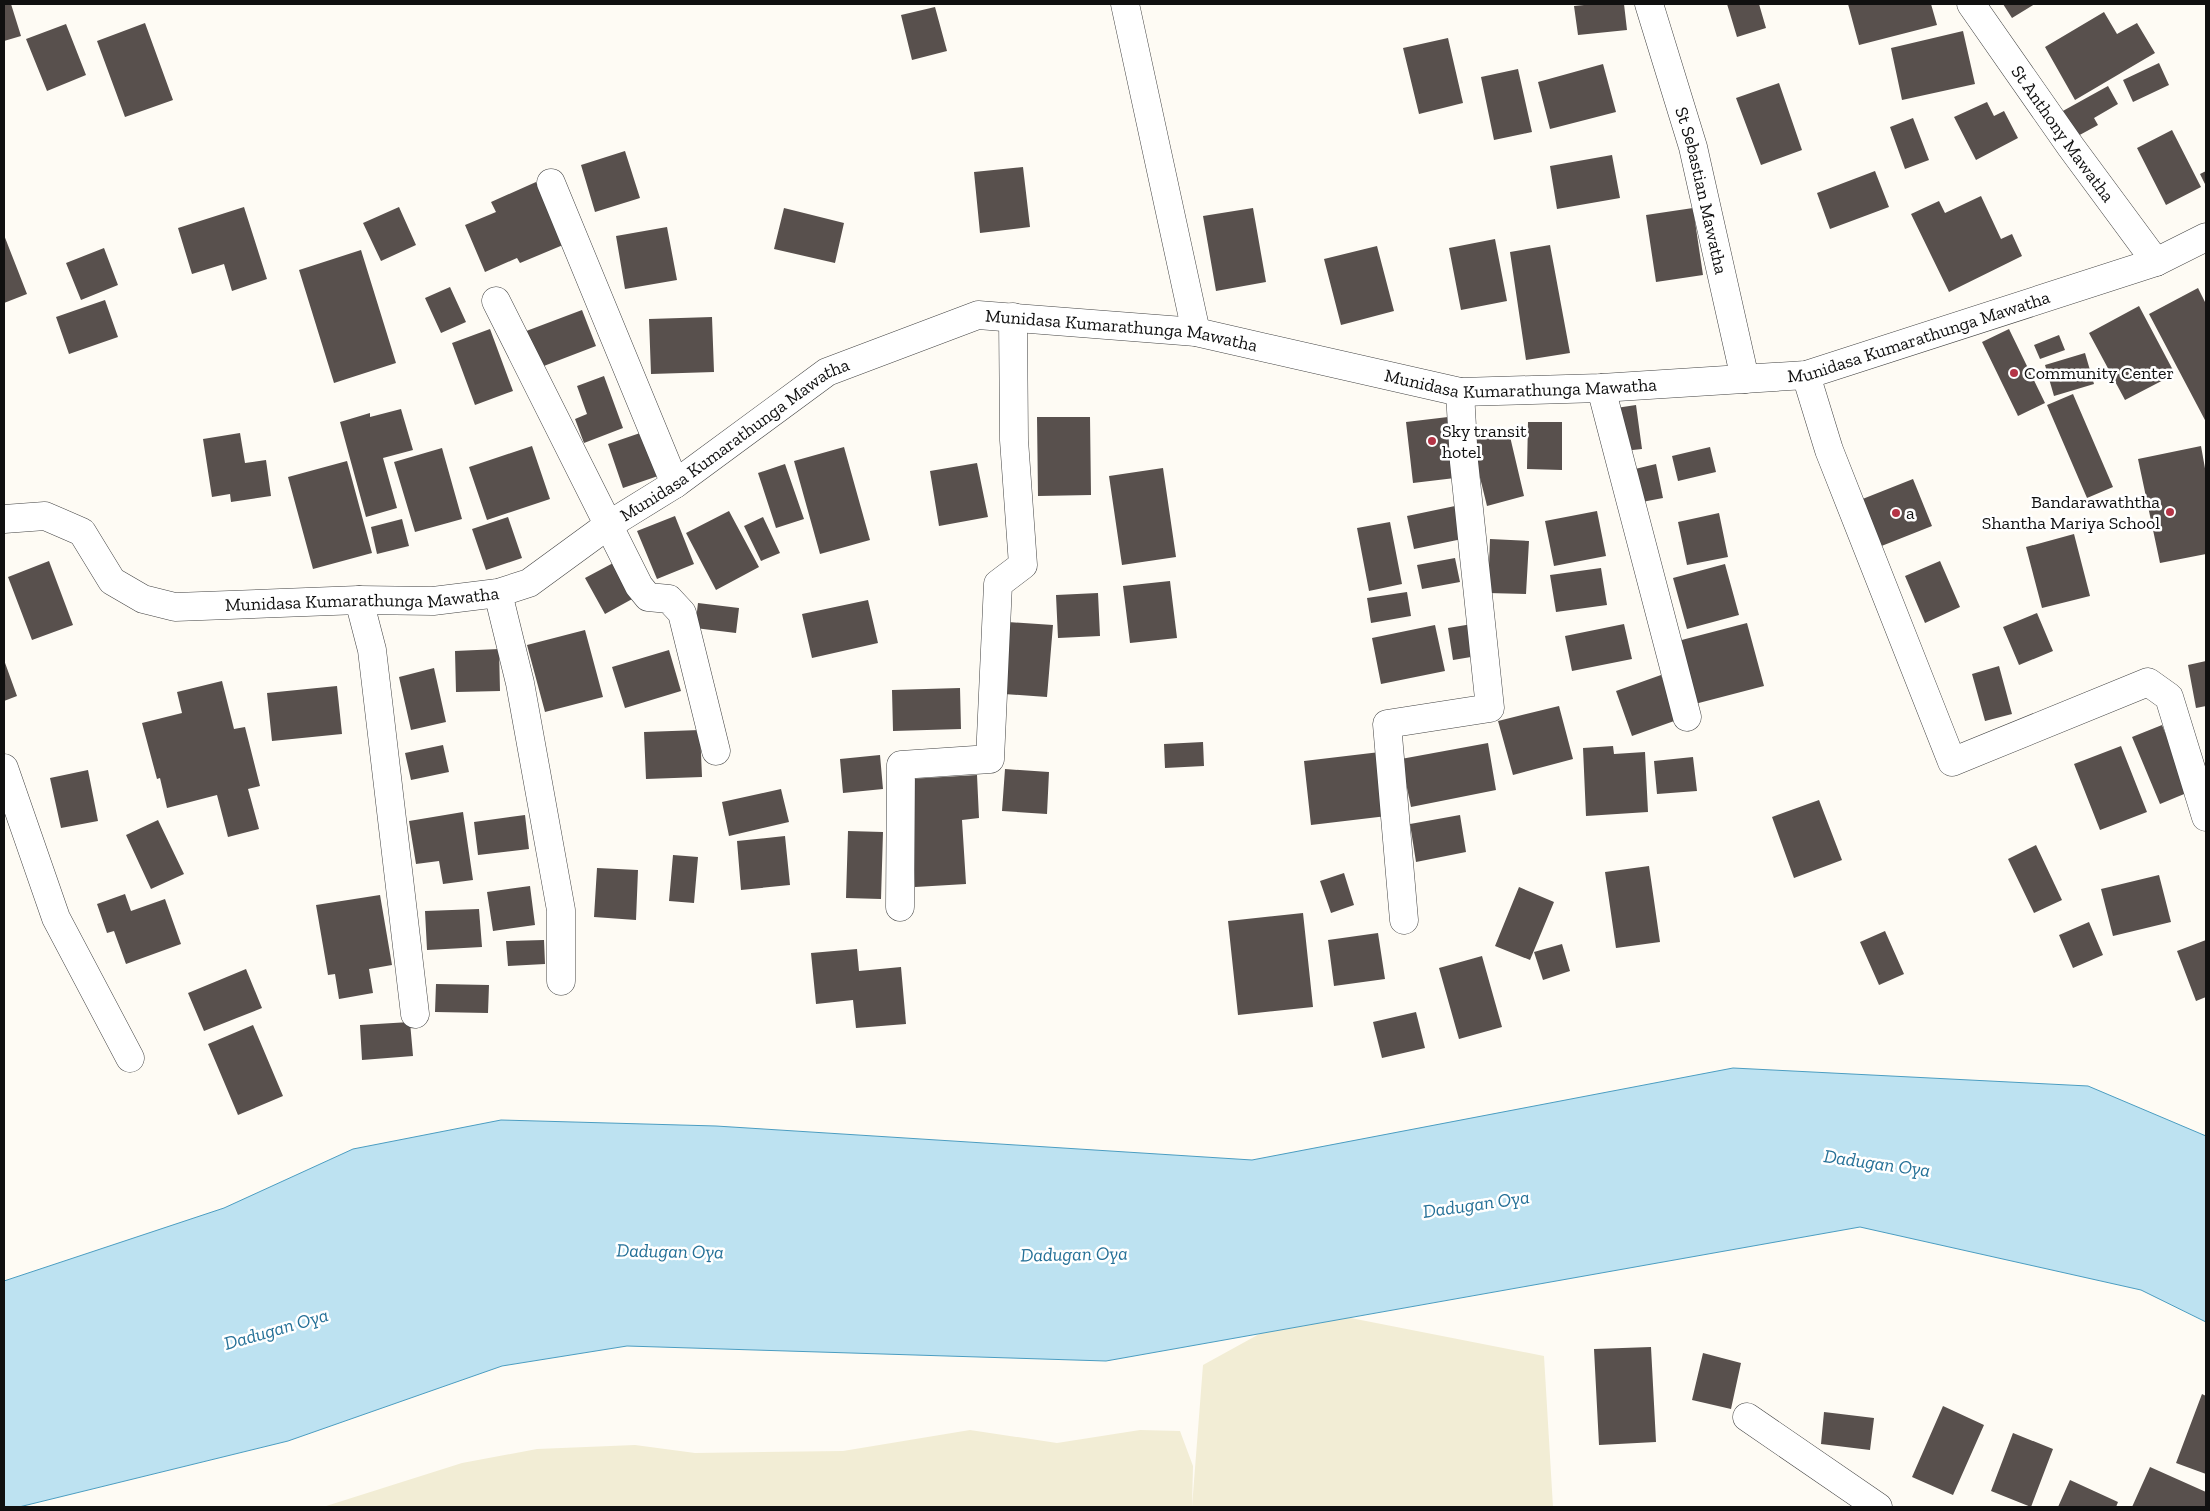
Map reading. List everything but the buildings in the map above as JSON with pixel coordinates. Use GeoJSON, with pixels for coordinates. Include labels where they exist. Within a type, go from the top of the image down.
{"type":"FeatureCollection","features":[{"type":"Feature","properties":{"kind":"street"},"geometry":{"type":"LineString","coordinates":[[1125,4],[1196,332]]}},
{"type":"Feature","properties":{"kind":"street","name":"St Sebastian Mawatha"},"geometry":{"type":"LineString","coordinates":[[1650,4],[1693,147],[1746,379]]}},
{"type":"Feature","properties":{"kind":"street","name":"St Anthony Mawatha"},"geometry":{"type":"LineString","coordinates":[[1971,4],[2071,147],[2156,262]]}},
{"type":"Feature","properties":{"kind":"street"},"geometry":{"type":"LineString","coordinates":[[551,183],[675,484]]}},
{"type":"Feature","properties":{"kind":"street","name":"Munidasa Kumarathunga Mawatha"},"geometry":{"type":"LineString","coordinates":[[4,519],[45,516],[82,532],[112,581],[143,599],[175,607],[359,600],[434,601],[498,593],[529,583],[608,526],[675,484],[827,372],[978,315],[1196,332],[1460,392],[1601,388],[1746,379],[1806,375],[2156,262],[2206,237]]}},
{"type":"Feature","properties":{"kind":"street"},"geometry":{"type":"LineString","coordinates":[[496,301],[639,586],[648,597],[670,599],[682,612],[716,751]]}},
{"type":"Feature","properties":{"kind":"street"},"geometry":{"type":"LineString","coordinates":[[900,907],[901,765],[990,760],[998,584],[1023,565],[1014,440],[1013,317]]}},
{"type":"Feature","properties":{"kind":"street"},"geometry":{"type":"LineString","coordinates":[[1806,375],[1829,450],[1952,762],[2148,682],[2169,697],[2206,817]]}},
{"type":"Feature","properties":{"kind":"street"},"geometry":{"type":"LineString","coordinates":[[1601,388],[1687,717]]}},
{"type":"Feature","properties":{"kind":"street"},"geometry":{"type":"LineString","coordinates":[[1404,920],[1387,724],[1490,708],[1464,462],[1460,392]]}},
{"type":"Feature","properties":{"kind":"street"},"geometry":{"type":"LineString","coordinates":[[498,593],[520,683],[562,910],[562,981]]}},
{"type":"Feature","properties":{"kind":"street"},"geometry":{"type":"LineString","coordinates":[[359,600],[372,650],[415,1014]]}},
{"type":"Feature","properties":{"kind":"street"},"geometry":{"type":"LineString","coordinates":[[4,768],[56,918],[130,1058]]}},
{"type":"Feature","properties":{"kind":"street"},"geometry":{"type":"LineString","coordinates":[[1747,1417],[1878,1507]]}},
{"type":"Feature","properties":{"kind":"shaded area"},"geometry":{"type":"Polygon","coordinates":[[[1305,1309],[1544,1356],[1553,1507],[1192,1507],[1203,1365],[1305,1309]]]}},
{"type":"Feature","properties":{"kind":"shaded area"},"geometry":{"type":"Polygon","coordinates":[[[970,1430],[1057,1443],[1140,1430],[1180,1431],[1193,1466],[1192,1507],[323,1507],[462,1463],[537,1449],[635,1445],[695,1453],[843,1451],[970,1430]]]}},
{"type":"Feature","properties":{"kind":"water","name":"Dadugan Oya"},"geometry":{"type":"Polygon","coordinates":[[[1733,1068],[2088,1086],[2206,1136],[2206,1322],[2141,1290],[1860,1227],[1106,1361],[627,1346],[502,1366],[288,1441],[19,1507],[4,1507],[4,1281],[224,1208],[353,1149],[501,1120],[716,1126],[1252,1160],[1733,1068]]]}},
{"type":"Feature","properties":{"kind":"place","name":"Community Center"},"geometry":{"type":"Point","coordinates":[2014,373]}},
{"type":"Feature","properties":{"kind":"place","name":"Sky transit hotel"},"geometry":{"type":"Point","coordinates":[1432,441]}},
{"type":"Feature","properties":{"kind":"place","name":"Bandarawaththa Shantha Mariya School"},"geometry":{"type":"Point","coordinates":[2170,512]}},
{"type":"Feature","properties":{"kind":"place","name":"a"},"geometry":{"type":"Point","coordinates":[1896,513]}}]}
